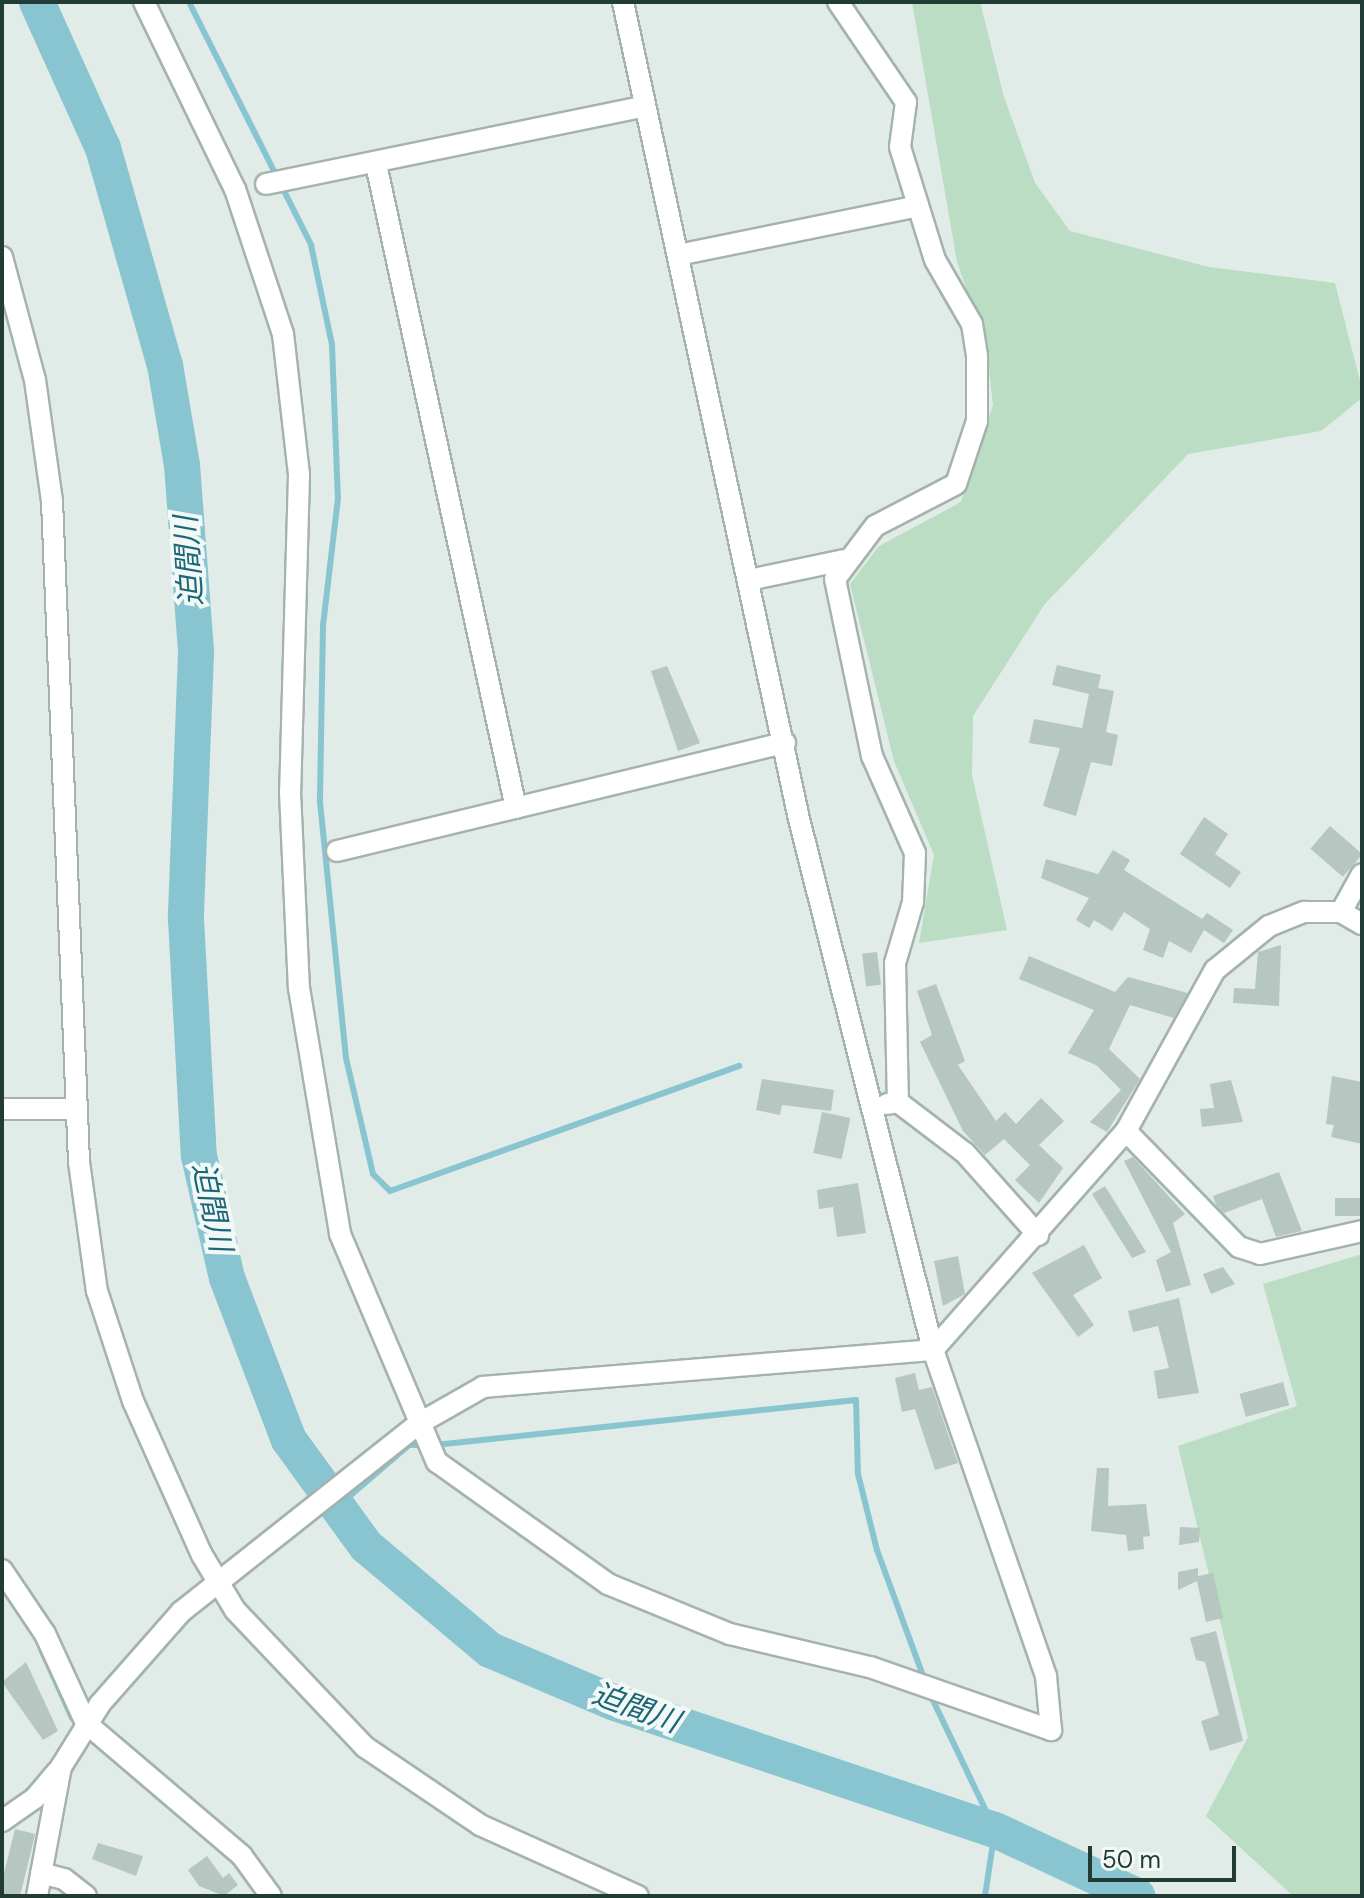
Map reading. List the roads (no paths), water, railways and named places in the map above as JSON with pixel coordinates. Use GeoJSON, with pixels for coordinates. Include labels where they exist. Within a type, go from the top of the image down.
{"type":"FeatureCollection","features":[{"type":"Feature","properties":{"kind":"street"},"geometry":{"type":"LineString","coordinates":[[144,2],[257,242],[291,377],[299,475],[290,792],[299,988],[340,1234],[418,1424],[437,1462],[608,1584],[730,1634],[870,1667],[1051,1730],[1046,1676],[933,1350],[871,1108],[785,743],[623,2]]}},
{"type":"Feature","properties":{"kind":"street"},"geometry":{"type":"LineString","coordinates":[[838,2],[906,102],[900,147],[935,260],[972,324],[977,421],[956,484],[875,526],[844,560],[836,592],[872,756],[915,853],[913,902],[895,963],[898,1102]]}},
{"type":"Feature","properties":{"kind":"street"},"geometry":{"type":"LineString","coordinates":[[266,184],[376,164],[645,106]]}},
{"type":"Feature","properties":{"kind":"street"},"geometry":{"type":"LineString","coordinates":[[376,164],[516,808]]}},
{"type":"Feature","properties":{"kind":"street"},"geometry":{"type":"LineString","coordinates":[[678,255],[918,206]]}},
{"type":"Feature","properties":{"kind":"street"},"geometry":{"type":"LineString","coordinates":[[2,257],[35,380],[52,501],[74,1109],[92,1264],[107,1325],[153,1447],[218,1582],[266,1649],[376,1755],[480,1825],[638,1896]]}},
{"type":"Feature","properties":{"kind":"street"},"geometry":{"type":"LineString","coordinates":[[749,580],[844,560]]}},
{"type":"Feature","properties":{"kind":"street"},"geometry":{"type":"LineString","coordinates":[[337,851],[785,743]]}},
{"type":"Feature","properties":{"kind":"street"},"geometry":{"type":"LineString","coordinates":[[1341,912],[1362,874]]}},
{"type":"Feature","properties":{"kind":"street"},"geometry":{"type":"LineString","coordinates":[[2,1821],[35,1798],[61,1767],[86,1723],[157,1636],[218,1582],[418,1424],[483,1387],[933,1350],[1038,1235],[1126,1131],[1215,970],[1269,926],[1304,912],[1341,912],[1362,924]]}},
{"type":"Feature","properties":{"kind":"street"},"geometry":{"type":"LineString","coordinates":[[871,1108],[898,1102],[965,1153],[1038,1235]]}},
{"type":"Feature","properties":{"kind":"street"},"geometry":{"type":"LineString","coordinates":[[2,1109],[74,1109]]}},
{"type":"Feature","properties":{"kind":"street"},"geometry":{"type":"LineString","coordinates":[[1126,1131],[1239,1247],[1260,1254],[1362,1231]]}},
{"type":"Feature","properties":{"kind":"street"},"geometry":{"type":"LineString","coordinates":[[2,1570],[45,1634],[86,1723],[242,1856],[271,1896]]}},
{"type":"Feature","properties":{"kind":"street"},"geometry":{"type":"LineString","coordinates":[[37,1896],[61,1767]]}},
{"type":"Feature","properties":{"kind":"street"},"geometry":{"type":"LineString","coordinates":[[41,1873],[64,1879],[86,1896]]}},
{"type":"Feature","properties":{"kind":"waterway","name":"迫間川"},"geometry":{"type":"LineString","coordinates":[[37,2],[103,148],[165,365],[182,465],[196,653],[186,919],[199,1156],[227,1278],[289,1440],[366,1546],[490,1650],[615,1703],[995,1830],[1137,1896]]}},
{"type":"Feature","properties":{"kind":"waterway"},"geometry":{"type":"LineString","coordinates":[[189,2],[311,245],[332,345],[338,498],[323,625],[320,802],[346,1058],[373,1174],[390,1191],[739,1066]]}},
{"type":"Feature","properties":{"kind":"waterway"},"geometry":{"type":"LineString","coordinates":[[435,1445],[856,1400],[858,1474],[877,1550],[925,1681]]}},
{"type":"Feature","properties":{"kind":"waterway"},"geometry":{"type":"LineString","coordinates":[[337,1507],[409,1445],[423,1445]]}},
{"type":"Feature","properties":{"kind":"waterway"},"geometry":{"type":"LineString","coordinates":[[41,1649],[72,1718]]}},
{"type":"Feature","properties":{"kind":"waterway"},"geometry":{"type":"LineString","coordinates":[[929,1692],[995,1830],[985,1896]]}}]}
